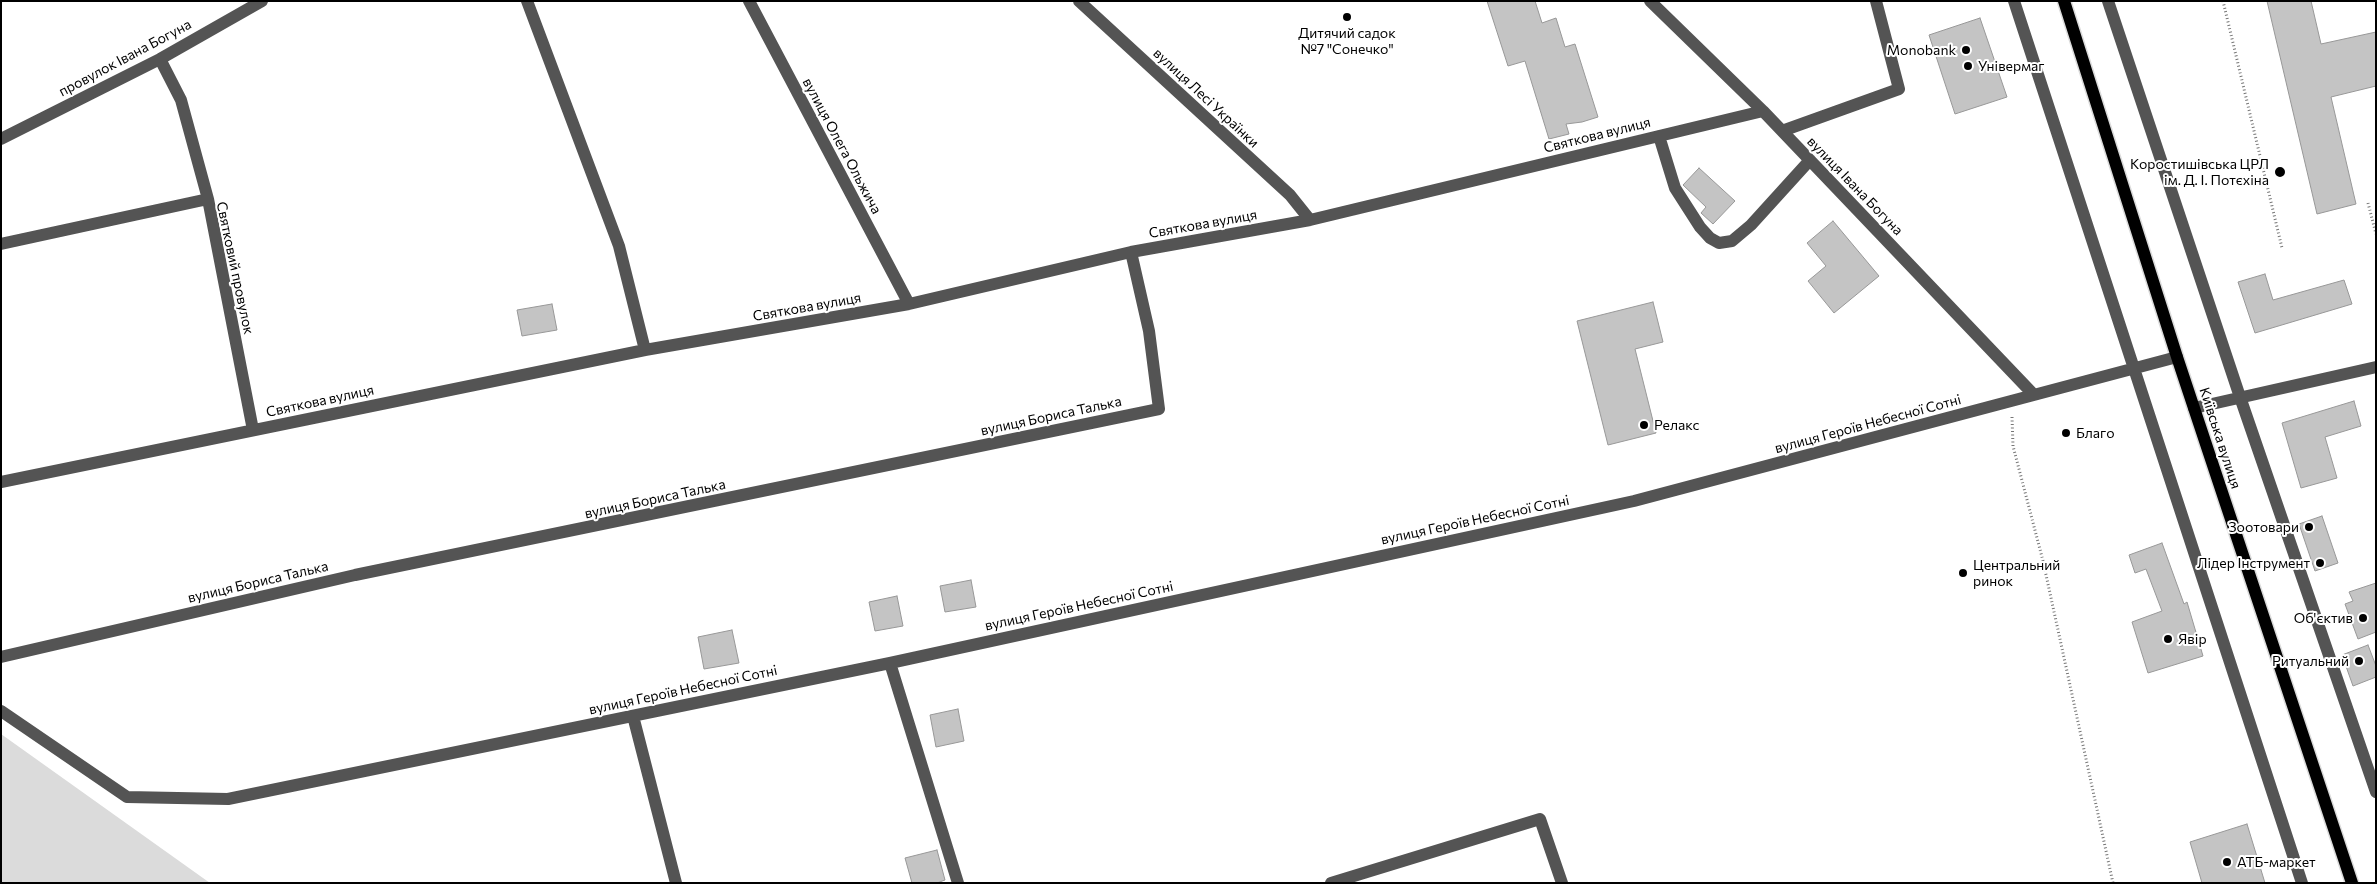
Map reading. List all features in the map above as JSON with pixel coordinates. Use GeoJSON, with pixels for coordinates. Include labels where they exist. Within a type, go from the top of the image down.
{"type":"FeatureCollection","features":[{"type":"Feature","properties":{"kind":"main road","name":"Київська вулиця"},"geometry":{"type":"LineString","coordinates":[[2064,1],[2177,357],[2352,883]]}},
{"type":"Feature","properties":{"kind":"street","name":"провулок Івана Богуна"},"geometry":{"type":"LineString","coordinates":[[1,139],[160,59],[262,1]]}},
{"type":"Feature","properties":{"kind":"street"},"geometry":{"type":"LineString","coordinates":[[526,1],[620,246],[644,350]]}},
{"type":"Feature","properties":{"kind":"street","name":"вулиця Олега Ольжича"},"geometry":{"type":"LineString","coordinates":[[749,1],[909,304]]}},
{"type":"Feature","properties":{"kind":"street","name":"вулиця Лесі Українки"},"geometry":{"type":"LineString","coordinates":[[1079,1],[1290,195],[1310,220]]}},
{"type":"Feature","properties":{"kind":"street","name":"вулиця Івана Богуна"},"geometry":{"type":"LineString","coordinates":[[1650,1],[1763,111],[2034,395]]}},
{"type":"Feature","properties":{"kind":"street"},"geometry":{"type":"LineString","coordinates":[[1782,131],[1899,89],[1876,1]]}},
{"type":"Feature","properties":{"kind":"street"},"geometry":{"type":"LineString","coordinates":[[2014,1],[2302,883]]}},
{"type":"Feature","properties":{"kind":"street"},"geometry":{"type":"LineString","coordinates":[[2108,1],[2240,397],[2376,792]]}},
{"type":"Feature","properties":{"kind":"street"},"geometry":{"type":"LineString","coordinates":[[160,59],[181,100],[208,199]]}},
{"type":"Feature","properties":{"kind":"street","name":"Святкова вулиця"},"geometry":{"type":"LineString","coordinates":[[1,482],[644,350],[909,304],[1131,252],[1310,220],[1763,111]]}},
{"type":"Feature","properties":{"kind":"street"},"geometry":{"type":"LineString","coordinates":[[1660,136],[1675,188],[1700,227],[1710,238],[1719,243],[1732,241],[1751,225],[1810,160]]}},
{"type":"Feature","properties":{"kind":"street","name":"Святковий провулок"},"geometry":{"type":"LineString","coordinates":[[1,244],[208,199],[253,430]]}},
{"type":"Feature","properties":{"kind":"street","name":"вулиця Бориса Талька"},"geometry":{"type":"LineString","coordinates":[[1,657],[355,575],[1159,409],[1149,331],[1131,252]]}},
{"type":"Feature","properties":{"kind":"street","name":"вулиця Героїв Небесної Сотні"},"geometry":{"type":"LineString","coordinates":[[1,711],[127,797],[228,799],[890,663],[1634,501],[2177,357]]}},
{"type":"Feature","properties":{"kind":"street"},"geometry":{"type":"LineString","coordinates":[[2194,408],[2376,367]]}},
{"type":"Feature","properties":{"kind":"street"},"geometry":{"type":"LineString","coordinates":[[890,663],[958,883]]}},
{"type":"Feature","properties":{"kind":"street"},"geometry":{"type":"LineString","coordinates":[[633,716],[676,883]]}},
{"type":"Feature","properties":{"kind":"street"},"geometry":{"type":"LineString","coordinates":[[1331,883],[1540,819],[1562,883]]}},
{"type":"Feature","properties":{"kind":"path"},"geometry":{"type":"LineString","coordinates":[[2223,1],[2282,248]]}},
{"type":"Feature","properties":{"kind":"path"},"geometry":{"type":"LineString","coordinates":[[2368,203],[2376,234]]}},
{"type":"Feature","properties":{"kind":"path"},"geometry":{"type":"LineString","coordinates":[[2011,401],[2013,446],[2043,561],[2113,883]]}},
{"type":"Feature","properties":{"kind":"shaded area"},"geometry":{"type":"Polygon","coordinates":[[[1,734],[210,883],[1,883],[1,734]]]}},
{"type":"Feature","properties":{"kind":"building"},"geometry":{"type":"Polygon","coordinates":[[[1487,1],[1535,1],[1542,23],[1556,18],[1565,47],[1575,44],[1598,117],[1566,124],[1569,134],[1549,139],[1525,61],[1508,66],[1487,1]]]}},
{"type":"Feature","properties":{"kind":"building"},"geometry":{"type":"Polygon","coordinates":[[[2267,1],[2311,1],[2321,44],[2376,32],[2376,86],[2331,97],[2356,204],[2317,214],[2267,1]]]}},
{"type":"Feature","properties":{"kind":"building","name":"Універмаг"},"geometry":{"type":"Polygon","coordinates":[[[1980,18],[2007,97],[1955,114],[1929,35],[1980,18]]]}},
{"type":"Feature","properties":{"kind":"building"},"geometry":{"type":"Polygon","coordinates":[[[1699,168],[1735,201],[1713,224],[1701,213],[1706,207],[1683,185],[1699,168]]]}},
{"type":"Feature","properties":{"kind":"building"},"geometry":{"type":"Polygon","coordinates":[[[1833,221],[1879,276],[1834,313],[1808,281],[1826,266],[1807,243],[1833,221]]]}},
{"type":"Feature","properties":{"kind":"building"},"geometry":{"type":"Polygon","coordinates":[[[2265,274],[2273,300],[2344,280],[2352,304],[2255,333],[2238,282],[2265,274]]]}},
{"type":"Feature","properties":{"kind":"building"},"geometry":{"type":"Polygon","coordinates":[[[1653,302],[1663,342],[1635,349],[1656,433],[1608,445],[1577,321],[1653,302]]]}},
{"type":"Feature","properties":{"kind":"building"},"geometry":{"type":"Polygon","coordinates":[[[552,304],[557,330],[522,336],[517,310],[552,304]]]}},
{"type":"Feature","properties":{"kind":"building"},"geometry":{"type":"Polygon","coordinates":[[[2354,401],[2361,426],[2325,437],[2337,478],[2301,488],[2282,423],[2354,401]]]}},
{"type":"Feature","properties":{"kind":"building"},"geometry":{"type":"Polygon","coordinates":[[[2322,516],[2338,563],[2315,571],[2299,524],[2322,516]]]}},
{"type":"Feature","properties":{"kind":"building","name":"Явір"},"geometry":{"type":"Polygon","coordinates":[[[2162,543],[2184,604],[2187,602],[2203,656],[2148,673],[2132,622],[2162,611],[2146,569],[2135,573],[2129,555],[2162,543]]]}},
{"type":"Feature","properties":{"kind":"building"},"geometry":{"type":"Polygon","coordinates":[[[971,580],[976,607],[945,612],[940,586],[971,580]]]}},
{"type":"Feature","properties":{"kind":"building","name":"Об'єктив"},"geometry":{"type":"Polygon","coordinates":[[[2376,583],[2376,632],[2358,639],[2345,604],[2353,601],[2349,592],[2376,583]]]}},
{"type":"Feature","properties":{"kind":"building"},"geometry":{"type":"Polygon","coordinates":[[[897,596],[903,626],[875,631],[869,602],[897,596]]]}},
{"type":"Feature","properties":{"kind":"building"},"geometry":{"type":"Polygon","coordinates":[[[732,630],[739,663],[704,669],[698,637],[732,630]]]}},
{"type":"Feature","properties":{"kind":"building","name":"Ритуальний"},"geometry":{"type":"Polygon","coordinates":[[[2368,645],[2376,666],[2376,677],[2353,686],[2342,655],[2368,645]]]}},
{"type":"Feature","properties":{"kind":"building"},"geometry":{"type":"Polygon","coordinates":[[[958,709],[964,741],[936,747],[930,715],[958,709]]]}},
{"type":"Feature","properties":{"kind":"building","name":"АТБ-маркет"},"geometry":{"type":"Polygon","coordinates":[[[2247,824],[2265,883],[2202,883],[2190,842],[2247,824]]]}},
{"type":"Feature","properties":{"kind":"building"},"geometry":{"type":"Polygon","coordinates":[[[937,850],[945,880],[937,883],[912,883],[905,858],[937,850]]]}},
{"type":"Feature","properties":{"kind":"place","name":"Дитячий садок №7 \"Сонечко\""},"geometry":{"type":"Point","coordinates":[1347,17]}},
{"type":"Feature","properties":{"kind":"place","name":"Monobank"},"geometry":{"type":"Point","coordinates":[1966,50]}},
{"type":"Feature","properties":{"kind":"place","name":"Універмаг"},"geometry":{"type":"Point","coordinates":[1968,66]}},
{"type":"Feature","properties":{"kind":"place","name":"Коростишівська ЦРЛ ім. Д. І. Потєхіна"},"geometry":{"type":"Point","coordinates":[2280,172]}},
{"type":"Feature","properties":{"kind":"place","name":"Релакс"},"geometry":{"type":"Point","coordinates":[1644,425]}},
{"type":"Feature","properties":{"kind":"place","name":"Благо"},"geometry":{"type":"Point","coordinates":[2066,433]}},
{"type":"Feature","properties":{"kind":"place","name":"Зоотовари"},"geometry":{"type":"Point","coordinates":[2309,527]}},
{"type":"Feature","properties":{"kind":"place","name":"Лідер Інструмент"},"geometry":{"type":"Point","coordinates":[2320,563]}},
{"type":"Feature","properties":{"kind":"place","name":"Центральний ринок"},"geometry":{"type":"Point","coordinates":[1963,573]}},
{"type":"Feature","properties":{"kind":"place","name":"Об'єктив"},"geometry":{"type":"Point","coordinates":[2363,618]}},
{"type":"Feature","properties":{"kind":"place","name":"Явір"},"geometry":{"type":"Point","coordinates":[2168,639]}},
{"type":"Feature","properties":{"kind":"place","name":"Ритуальний"},"geometry":{"type":"Point","coordinates":[2359,661]}},
{"type":"Feature","properties":{"kind":"place","name":"АТБ-маркет"},"geometry":{"type":"Point","coordinates":[2227,862]}}]}
